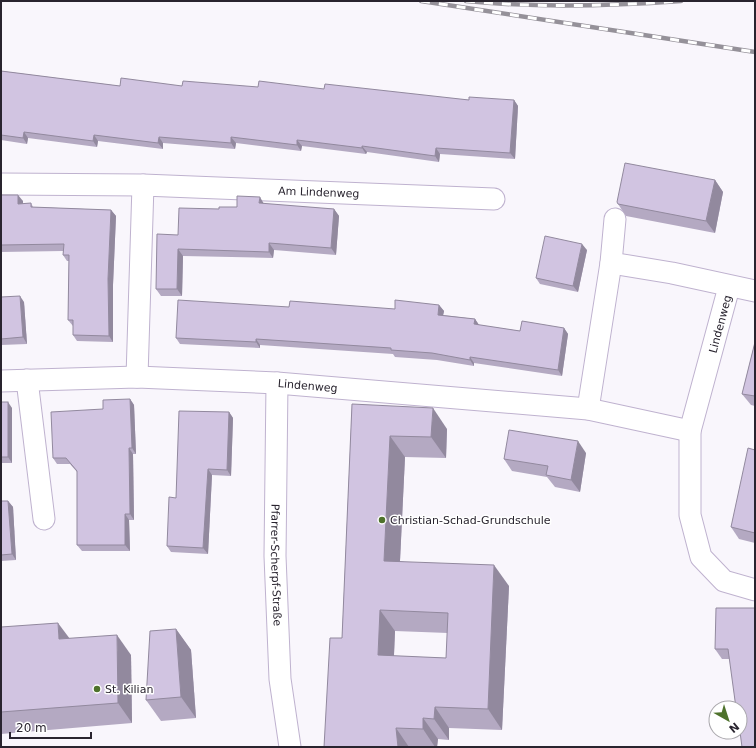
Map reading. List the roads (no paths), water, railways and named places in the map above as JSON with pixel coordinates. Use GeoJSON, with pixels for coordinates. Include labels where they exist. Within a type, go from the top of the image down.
{"type":"FeatureCollection","features":[{"type":"Feature","properties":{"kind":"street","name":"Am Lindenweg"},"geometry":{"type":"LineString","coordinates":[[1,184],[143,185],[494,199]]}},
{"type":"Feature","properties":{"kind":"street"},"geometry":{"type":"LineString","coordinates":[[137,377],[143,185]]}},
{"type":"Feature","properties":{"kind":"street"},"geometry":{"type":"LineString","coordinates":[[588,409],[611,263],[616,219]]}},
{"type":"Feature","properties":{"kind":"street","name":"Lindenweg"},"geometry":{"type":"LineString","coordinates":[[611,263],[672,273],[729,287],[690,431],[690,515],[701,557],[724,581],[755,590]]}},
{"type":"Feature","properties":{"kind":"street"},"geometry":{"type":"LineString","coordinates":[[729,287],[755,292]]}},
{"type":"Feature","properties":{"kind":"street","name":"Lindenweg"},"geometry":{"type":"LineString","coordinates":[[1,381],[137,377],[277,383],[588,409],[690,431]]}},
{"type":"Feature","properties":{"kind":"street"},"geometry":{"type":"LineString","coordinates":[[27,380],[44,518]]}},
{"type":"Feature","properties":{"kind":"street","name":"Pfarrer-Scherpf-Straße"},"geometry":{"type":"LineString","coordinates":[[277,383],[275,556],[280,679],[290,747]]}},
{"type":"Feature","properties":{"kind":"railway"},"geometry":{"type":"LineString","coordinates":[[421,1],[755,52]]}},
{"type":"Feature","properties":{"kind":"railway"},"geometry":{"type":"LineString","coordinates":[[466,1],[520,5],[574,6],[681,1]]}},
{"type":"Feature","properties":{"kind":"place","name":"Christian-Schad-Grundschule"},"geometry":{"type":"Point","coordinates":[382,520]}},
{"type":"Feature","properties":{"kind":"place","name":"St. Kilian"},"geometry":{"type":"Point","coordinates":[97,689]}}]}
